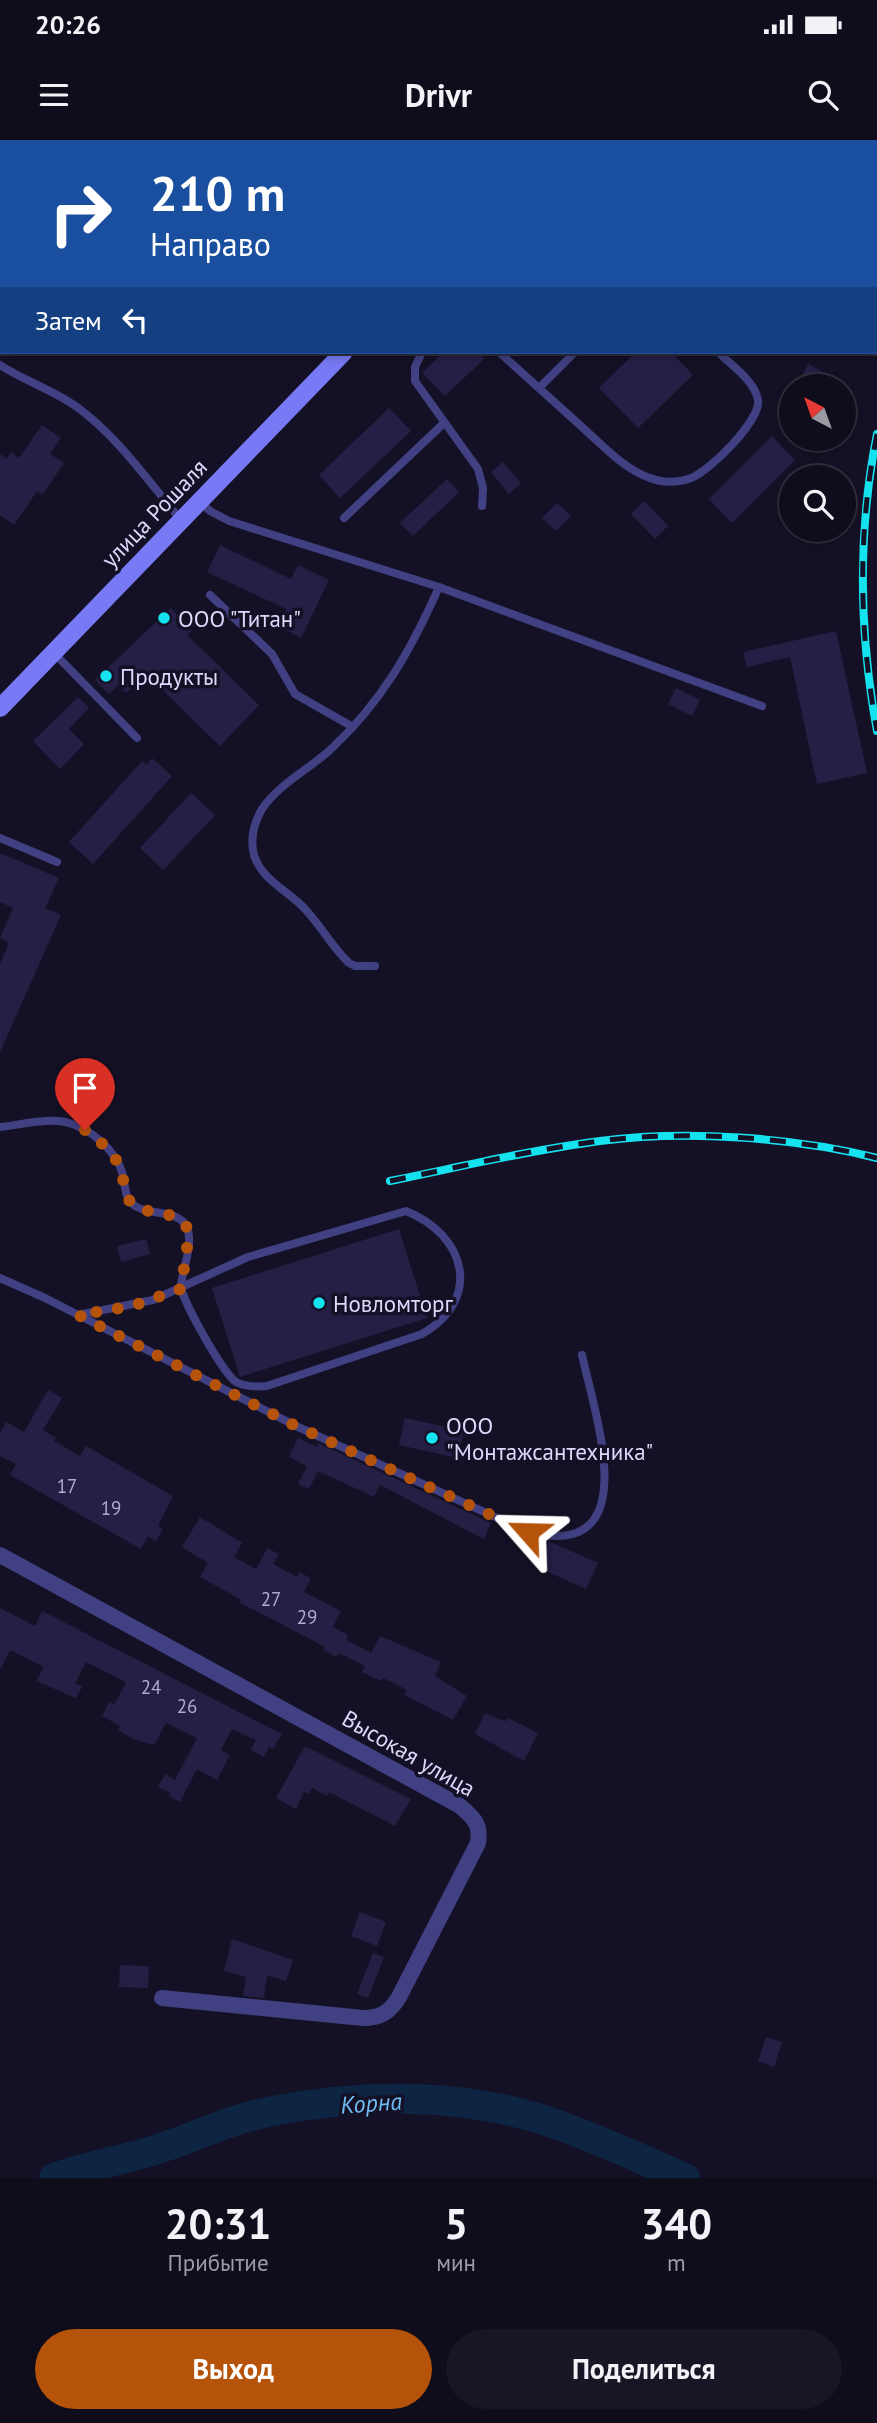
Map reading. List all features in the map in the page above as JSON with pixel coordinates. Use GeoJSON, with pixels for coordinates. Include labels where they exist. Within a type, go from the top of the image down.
{"type":"FeatureCollection","features":[{"type":"Feature","properties":{"kind":"main road","name":"улица Рошаля"},"geometry":{"type":"LineString","coordinates":[[0,708],[342,354]]}},
{"type":"Feature","properties":{"kind":"street","name":"Высокая улица"},"geometry":{"type":"LineString","coordinates":[[0,1555],[338,1737],[460,1806],[476,1819],[480,1831],[478,1843],[399,1997],[383,2015],[363,2018],[162,1998]]}},
{"type":"Feature","properties":{"kind":"lane"},"geometry":{"type":"LineString","coordinates":[[421,354],[415,367],[415,381],[478,469],[483,488],[482,506]]}},
{"type":"Feature","properties":{"kind":"lane"},"geometry":{"type":"LineString","coordinates":[[415,367],[428,354]]}},
{"type":"Feature","properties":{"kind":"lane"},"geometry":{"type":"LineString","coordinates":[[501,354],[610,453],[650,479],[678,482],[701,473],[750,425],[757,413],[759,402],[755,390],[720,354]]}},
{"type":"Feature","properties":{"kind":"lane"},"geometry":{"type":"LineString","coordinates":[[539,388],[573,354]]}},
{"type":"Feature","properties":{"kind":"lane"},"geometry":{"type":"LineString","coordinates":[[0,365],[89,416],[131,460],[181,520]]}},
{"type":"Feature","properties":{"kind":"lane"},"geometry":{"type":"LineString","coordinates":[[344,518],[444,422]]}},
{"type":"Feature","properties":{"kind":"lane"},"geometry":{"type":"LineString","coordinates":[[199,501],[210,511],[229,521],[439,587],[762,706]]}},
{"type":"Feature","properties":{"kind":"lane"},"geometry":{"type":"LineString","coordinates":[[375,967],[355,966],[344,958],[304,908],[265,875],[258,864],[253,842],[254,828],[259,815],[272,797],[331,750],[398,671],[416,639],[439,587]]}},
{"type":"Feature","properties":{"kind":"lane"},"geometry":{"type":"LineString","coordinates":[[210,595],[272,654],[295,694],[353,727]]}},
{"type":"Feature","properties":{"kind":"lane"},"geometry":{"type":"LineString","coordinates":[[54,653],[137,738]]}},
{"type":"Feature","properties":{"kind":"lane"},"geometry":{"type":"LineString","coordinates":[[0,838],[57,862]]}},
{"type":"Feature","properties":{"kind":"lane"},"geometry":{"type":"LineString","coordinates":[[0,1127],[68,1122],[99,1140],[117,1161],[125,1191],[135,1205],[178,1218],[187,1228],[188,1242],[181,1289],[223,1370],[235,1381],[256,1387],[267,1386],[422,1335],[441,1321],[452,1308],[461,1288],[462,1277],[453,1251],[439,1232],[419,1216],[406,1211],[248,1257],[181,1289],[132,1306],[78,1315]]}},
{"type":"Feature","properties":{"kind":"lane"},"geometry":{"type":"LineString","coordinates":[[0,1278],[296,1426],[528,1532],[560,1538],[584,1531],[600,1510],[604,1496],[602,1444],[582,1355]]}},
{"type":"Feature","properties":{"kind":"building"},"geometry":{"type":"Polygon","coordinates":[[[442,354],[479,354],[484,359],[445,396],[422,373],[442,354]]]}},
{"type":"Feature","properties":{"kind":"building"},"geometry":{"type":"Polygon","coordinates":[[[634,354],[673,354],[693,375],[638,428],[599,388],[634,354]]]}},
{"type":"Feature","properties":{"kind":"building"},"geometry":{"type":"Polygon","coordinates":[[[808,364],[827,374],[803,374],[808,364]]]}},
{"type":"Feature","properties":{"kind":"building"},"geometry":{"type":"Polygon","coordinates":[[[389,408],[411,431],[340,498],[319,475],[389,408]]]}},
{"type":"Feature","properties":{"kind":"building"},"geometry":{"type":"Polygon","coordinates":[[[42,425],[61,438],[50,454],[64,463],[42,495],[37,491],[14,525],[0,515],[0,454],[6,459],[11,452],[19,458],[42,425]]]}},
{"type":"Feature","properties":{"kind":"building"},"geometry":{"type":"Polygon","coordinates":[[[772,436],[779,443],[779,452],[787,452],[795,460],[790,465],[779,465],[779,476],[732,523],[709,499],[772,436]]]}},
{"type":"Feature","properties":{"kind":"building"},"geometry":{"type":"Polygon","coordinates":[[[503,462],[521,483],[509,494],[491,472],[503,462]]]}},
{"type":"Feature","properties":{"kind":"building"},"geometry":{"type":"Polygon","coordinates":[[[447,479],[459,492],[413,536],[400,523],[447,479]]]}},
{"type":"Feature","properties":{"kind":"building"},"geometry":{"type":"Polygon","coordinates":[[[644,501],[668,526],[655,539],[631,514],[644,501]]]}},
{"type":"Feature","properties":{"kind":"building"},"geometry":{"type":"Polygon","coordinates":[[[557,503],[571,516],[556,531],[542,518],[557,503]]]}},
{"type":"Feature","properties":{"kind":"building"},"geometry":{"type":"Polygon","coordinates":[[[220,545],[291,579],[298,565],[329,580],[301,638],[278,626],[286,609],[207,572],[220,545]]]}},
{"type":"Feature","properties":{"kind":"building"},"geometry":{"type":"Polygon","coordinates":[[[171,608],[192,631],[187,635],[259,705],[220,746],[146,674],[126,693],[118,685],[109,694],[95,680],[171,608]]]}},
{"type":"Feature","properties":{"kind":"building"},"geometry":{"type":"Polygon","coordinates":[[[836,631],[867,773],[817,784],[790,657],[747,667],[743,652],[836,631]]]}},
{"type":"Feature","properties":{"kind":"building"},"geometry":{"type":"Polygon","coordinates":[[[676,688],[700,700],[692,716],[668,704],[676,688]]]}},
{"type":"Feature","properties":{"kind":"building"},"geometry":{"type":"Polygon","coordinates":[[[78,697],[89,708],[69,729],[84,744],[60,769],[33,741],[78,697]]]}},
{"type":"Feature","properties":{"kind":"building"},"geometry":{"type":"Polygon","coordinates":[[[152,758],[172,776],[93,864],[69,842],[142,761],[146,765],[152,758]]]}},
{"type":"Feature","properties":{"kind":"building"},"geometry":{"type":"Polygon","coordinates":[[[191,793],[215,815],[163,870],[140,848],[191,793]]]}},
{"type":"Feature","properties":{"kind":"building"},"geometry":{"type":"Polygon","coordinates":[[[0,853],[59,878],[45,908],[61,915],[0,1052],[0,964],[9,943],[0,938],[13,908],[0,902],[0,853]]]}},
{"type":"Feature","properties":{"kind":"building","name":"Новломторг"},"geometry":{"type":"Polygon","coordinates":[[[399,1229],[427,1318],[240,1377],[212,1288],[399,1229]]]}},
{"type":"Feature","properties":{"kind":"building"},"geometry":{"type":"Polygon","coordinates":[[[146,1239],[150,1254],[121,1262],[117,1246],[146,1239]]]}},
{"type":"Feature","properties":{"kind":"building"},"geometry":{"type":"Polygon","coordinates":[[[48,1390],[62,1398],[43,1430],[56,1438],[54,1441],[80,1456],[86,1446],[173,1496],[158,1526],[163,1529],[156,1541],[148,1536],[141,1549],[10,1475],[16,1464],[0,1456],[0,1433],[6,1422],[24,1432],[48,1390]]]}},
{"type":"Feature","properties":{"kind":"building","name":"ООО \"Монтажсантехника\""},"geometry":{"type":"Polygon","coordinates":[[[405,1418],[464,1431],[458,1458],[399,1445],[405,1418]]]}},
{"type":"Feature","properties":{"kind":"building"},"geometry":{"type":"Polygon","coordinates":[[[298,1438],[317,1447],[318,1443],[491,1523],[484,1539],[380,1485],[374,1497],[318,1471],[309,1489],[298,1484],[307,1466],[289,1457],[298,1438]]]}},
{"type":"Feature","properties":{"kind":"building"},"geometry":{"type":"Polygon","coordinates":[[[200,1517],[242,1543],[234,1557],[256,1569],[267,1548],[279,1554],[273,1564],[297,1577],[299,1572],[311,1578],[304,1592],[341,1611],[333,1627],[348,1635],[346,1640],[371,1653],[380,1636],[441,1662],[435,1676],[467,1696],[453,1720],[404,1695],[407,1690],[383,1678],[381,1681],[362,1672],[365,1666],[339,1653],[337,1657],[323,1650],[325,1647],[239,1602],[240,1599],[200,1577],[208,1563],[182,1547],[200,1517]]]}},
{"type":"Feature","properties":{"kind":"building"},"geometry":{"type":"Polygon","coordinates":[[[548,1541],[598,1563],[586,1589],[537,1567],[548,1541]]]}},
{"type":"Feature","properties":{"kind":"building"},"geometry":{"type":"Polygon","coordinates":[[[0,1608],[35,1626],[42,1611],[282,1734],[273,1749],[269,1747],[264,1757],[251,1750],[256,1740],[232,1729],[221,1750],[230,1755],[217,1780],[197,1769],[180,1802],[169,1796],[171,1793],[158,1787],[165,1774],[175,1780],[197,1738],[166,1723],[154,1745],[133,1739],[118,1730],[120,1726],[102,1716],[109,1702],[114,1705],[126,1682],[86,1662],[75,1683],[82,1687],[76,1698],[36,1681],[44,1667],[10,1650],[0,1670],[0,1608]]]}},
{"type":"Feature","properties":{"kind":"building"},"geometry":{"type":"Polygon","coordinates":[[[485,1713],[507,1721],[508,1718],[538,1733],[524,1761],[475,1734],[485,1713]]]}},
{"type":"Feature","properties":{"kind":"building"},"geometry":{"type":"Polygon","coordinates":[[[305,1746],[411,1799],[395,1826],[329,1792],[327,1796],[312,1788],[308,1794],[304,1792],[296,1809],[276,1798],[305,1746]]]}},
{"type":"Feature","properties":{"kind":"building"},"geometry":{"type":"Polygon","coordinates":[[[360,1912],[386,1922],[377,1946],[351,1936],[360,1912]]]}},
{"type":"Feature","properties":{"kind":"building"},"geometry":{"type":"Polygon","coordinates":[[[232,1939],[293,1960],[286,1981],[267,1975],[264,1998],[243,1996],[246,1977],[224,1971],[232,1939]]]}},
{"type":"Feature","properties":{"kind":"building"},"geometry":{"type":"Polygon","coordinates":[[[373,1953],[384,1957],[368,1998],[357,1994],[373,1953]]]}},
{"type":"Feature","properties":{"kind":"building"},"geometry":{"type":"Polygon","coordinates":[[[120,1965],[149,1966],[148,1988],[119,1987],[120,1965]]]}},
{"type":"Feature","properties":{"kind":"building"},"geometry":{"type":"Polygon","coordinates":[[[766,2037],[782,2042],[774,2067],[758,2061],[766,2037]]]}},
{"type":"Feature","properties":{"kind":"waterway","name":"Корна"},"geometry":{"type":"LineString","coordinates":[[54,2178],[152,2151],[268,2112],[340,2101],[377,2099],[451,2101],[523,2114],[590,2137],[685,2178]]}},
{"type":"Feature","properties":{"kind":"railway"},"geometry":{"type":"LineString","coordinates":[[877,434],[863,546],[864,620],[877,731]]}},
{"type":"Feature","properties":{"kind":"railway"},"geometry":{"type":"LineString","coordinates":[[390,1181],[574,1145],[667,1136],[775,1140],[877,1158]]}},
{"type":"Feature","properties":{"kind":"place","name":"ООО \"Титан\""},"geometry":{"type":"Point","coordinates":[164,618]}},
{"type":"Feature","properties":{"kind":"place","name":"Продукты"},"geometry":{"type":"Point","coordinates":[106,676]}},
{"type":"Feature","properties":{"kind":"place","name":"Новломторг"},"geometry":{"type":"Point","coordinates":[319,1303]}},
{"type":"Feature","properties":{"kind":"place","name":"ООО \"Монтажсантехника\""},"geometry":{"type":"Point","coordinates":[432,1438]}},
{"type":"Feature","properties":{"kind":"route"},"geometry":{"type":"LineString","coordinates":[[85,1130],[99,1140],[117,1161],[128,1199],[144,1210],[178,1218],[184,1222],[189,1234],[181,1289],[132,1306],[78,1315],[296,1426],[528,1532]]}}]}
